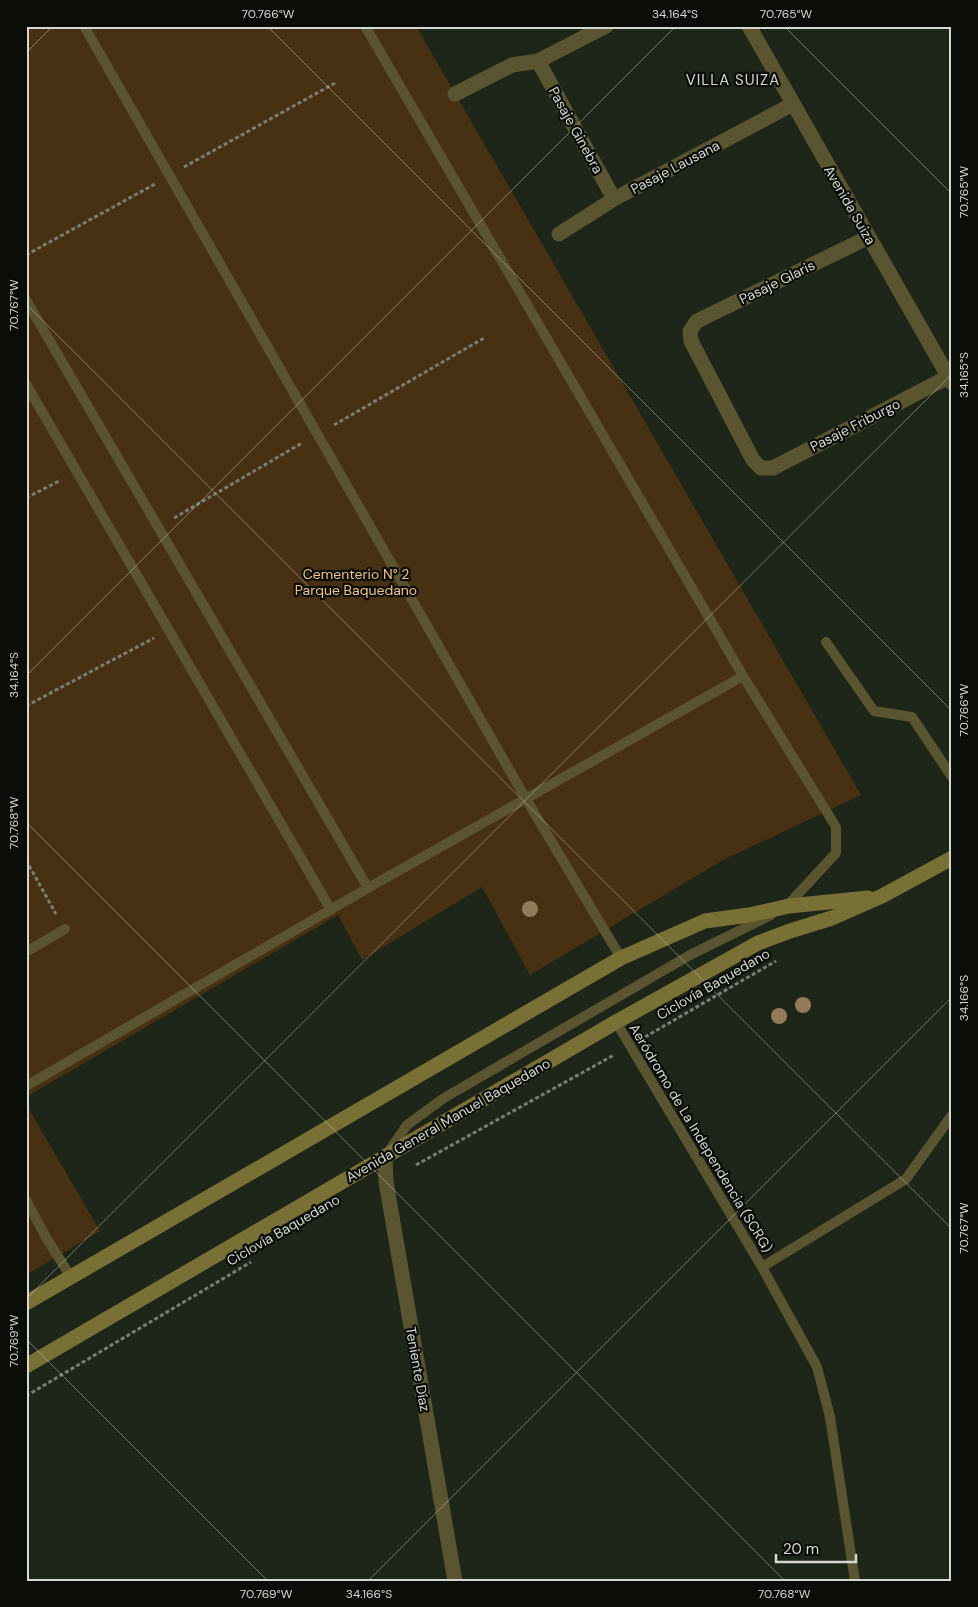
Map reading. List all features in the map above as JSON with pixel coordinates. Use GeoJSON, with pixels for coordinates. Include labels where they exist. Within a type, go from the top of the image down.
{"type":"FeatureCollection","features":[{"type":"Feature","properties":{"kind":"main road","name":"Avenida General Manuel Baquedano"},"geometry":{"type":"LineString","coordinates":[[26,1366],[616,1022],[758,943],[832,918],[882,896],[952,858]]}},
{"type":"Feature","properties":{"kind":"main road","name":"Avenida General Manuel Baquedano"},"geometry":{"type":"LineString","coordinates":[[26,1303],[621,958],[705,921],[749,915],[789,906],[882,896]]}},
{"type":"Feature","properties":{"kind":"street"},"geometry":{"type":"LineString","coordinates":[[455,94],[512,65],[538,61],[606,26]]}},
{"type":"Feature","properties":{"kind":"street","name":"Avenida Suiza"},"geometry":{"type":"LineString","coordinates":[[748,26],[950,380]]}},
{"type":"Feature","properties":{"kind":"street","name":"Pasaje Ginebra"},"geometry":{"type":"LineString","coordinates":[[538,61],[614,199]]}},
{"type":"Feature","properties":{"kind":"street","name":"Pasaje Lausana"},"geometry":{"type":"LineString","coordinates":[[559,234],[614,199],[793,104]]}},
{"type":"Feature","properties":{"kind":"street","name":"Pasaje Glaris"},"geometry":{"type":"LineString","coordinates":[[761,468],[753,460],[691,341],[690,331],[697,321],[868,237]]}},
{"type":"Feature","properties":{"kind":"street","name":"Pasaje Friburgo"},"geometry":{"type":"LineString","coordinates":[[761,468],[773,468],[950,380]]}},
{"type":"Feature","properties":{"kind":"street","name":"Teniente Díaz"},"geometry":{"type":"LineString","coordinates":[[385,1156],[386,1182],[455,1581]]}},
{"type":"Feature","properties":{"kind":"lane"},"geometry":{"type":"LineString","coordinates":[[84,26],[526,799],[621,958]]}},
{"type":"Feature","properties":{"kind":"lane"},"geometry":{"type":"LineString","coordinates":[[365,26],[743,676],[836,827],[836,853],[789,906],[690,955],[444,1098],[407,1124],[385,1156]]}},
{"type":"Feature","properties":{"kind":"lane"},"geometry":{"type":"LineString","coordinates":[[26,300],[368,888]]}},
{"type":"Feature","properties":{"kind":"lane"},"geometry":{"type":"LineString","coordinates":[[26,384],[331,910]]}},
{"type":"Feature","properties":{"kind":"lane"},"geometry":{"type":"LineString","coordinates":[[826,642],[874,711],[912,717],[952,777]]}},
{"type":"Feature","properties":{"kind":"lane"},"geometry":{"type":"LineString","coordinates":[[26,1086],[368,888],[743,676]]}},
{"type":"Feature","properties":{"kind":"lane"},"geometry":{"type":"LineString","coordinates":[[26,952],[65,929]]}},
{"type":"Feature","properties":{"kind":"lane","name":"Aeródromo de La Independencia (SCRG)"},"geometry":{"type":"LineString","coordinates":[[616,1022],[762,1268],[817,1367],[830,1417],[855,1581]]}},
{"type":"Feature","properties":{"kind":"lane","name":"Aeródromo de La Independencia (SCRG)"},"geometry":{"type":"LineString","coordinates":[[762,1268],[906,1179],[952,1115]]}},
{"type":"Feature","properties":{"kind":"lane"},"geometry":{"type":"LineString","coordinates":[[26,1200],[47,1239],[71,1277]]}},
{"type":"Feature","properties":{"kind":"path"},"geometry":{"type":"LineString","coordinates":[[26,498],[77,471]]}},
{"type":"Feature","properties":{"kind":"path"},"geometry":{"type":"LineString","coordinates":[[26,706],[169,630]]}},
{"type":"Feature","properties":{"kind":"path"},"geometry":{"type":"LineString","coordinates":[[26,860],[65,929]]}},
{"type":"Feature","properties":{"kind":"path","name":"Ciclovía Baquedano"},"geometry":{"type":"LineString","coordinates":[[386,1182],[630,1046],[779,959]]}},
{"type":"Feature","properties":{"kind":"path","name":"Ciclovía Baquedano"},"geometry":{"type":"LineString","coordinates":[[26,1396],[252,1262]]}},
{"type":"Feature","properties":{"kind":"green space","name":"Cementerio N° 2 Parque Baquedano"},"geometry":{"type":"Polygon","coordinates":[[[26,26],[416,26],[861,795],[723,860],[530,975],[482,887],[362,960],[338,915],[26,1097],[26,26]]]}},
{"type":"Feature","properties":{"kind":"green space"},"geometry":{"type":"Polygon","coordinates":[[[26,1104],[100,1231],[26,1275],[26,1104]]]}},
{"type":"Feature","properties":{"kind":"district","name":"VILLA SUIZA"},"geometry":{"type":"Point","coordinates":[733,80]}}]}
